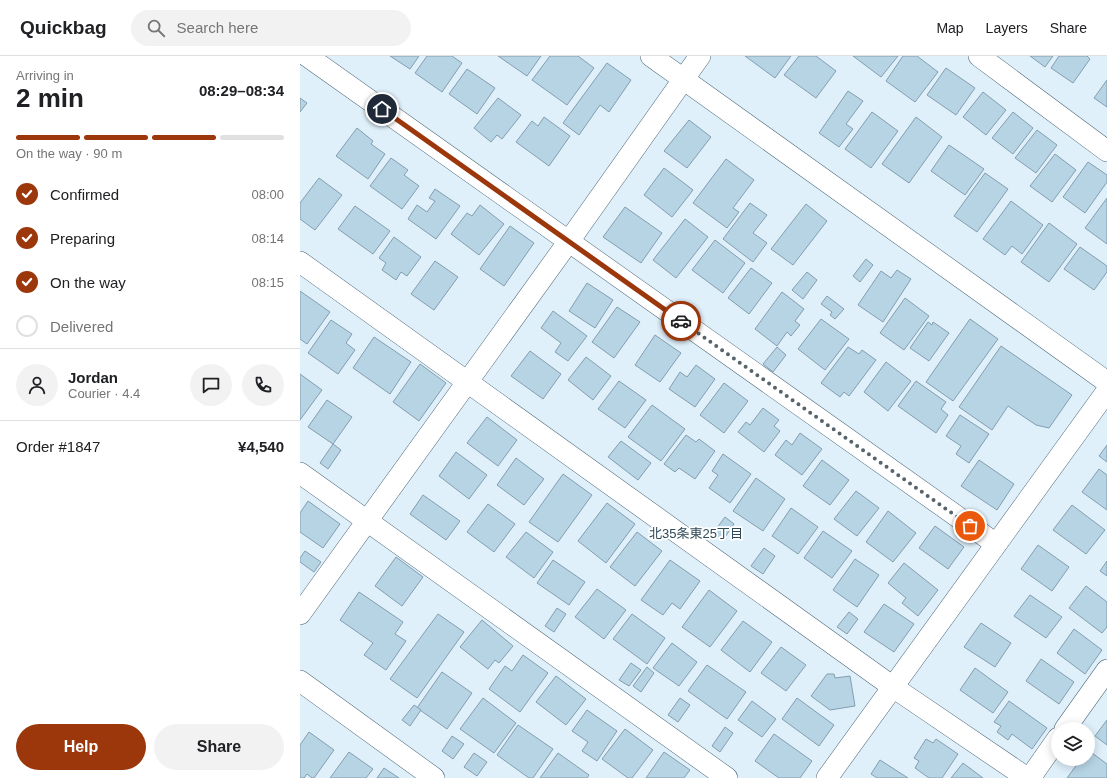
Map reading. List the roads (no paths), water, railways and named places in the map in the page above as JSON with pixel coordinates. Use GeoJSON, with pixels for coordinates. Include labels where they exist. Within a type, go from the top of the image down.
{"type":"FeatureCollection","features":[{"type":"Feature","properties":{"kind":"street"},"geometry":{"type":"LineString","coordinates":[[307,56],[996,544]]}},
{"type":"Feature","properties":{"kind":"street"},"geometry":{"type":"LineString","coordinates":[[651,56],[1107,382]]}},
{"type":"Feature","properties":{"kind":"street"},"geometry":{"type":"LineString","coordinates":[[300,614],[468,382],[700,56]]}},
{"type":"Feature","properties":{"kind":"street"},"geometry":{"type":"LineString","coordinates":[[979,56],[1107,152]]}},
{"type":"Feature","properties":{"kind":"street"},"geometry":{"type":"LineString","coordinates":[[300,262],[893,687],[1028,778],[1051,747]]}},
{"type":"Feature","properties":{"kind":"street"},"geometry":{"type":"LineString","coordinates":[[827,778],[1107,391]]}},
{"type":"Feature","properties":{"kind":"street"},"geometry":{"type":"LineString","coordinates":[[300,473],[727,778]]}},
{"type":"Feature","properties":{"kind":"street"},"geometry":{"type":"LineString","coordinates":[[1070,722],[1107,670]]}},
{"type":"Feature","properties":{"kind":"street"},"geometry":{"type":"LineString","coordinates":[[300,681],[434,778]]}},
{"type":"Feature","properties":{"kind":"district","name":"北35条東25丁目"},"geometry":{"type":"Point","coordinates":[696,533]}}]}
